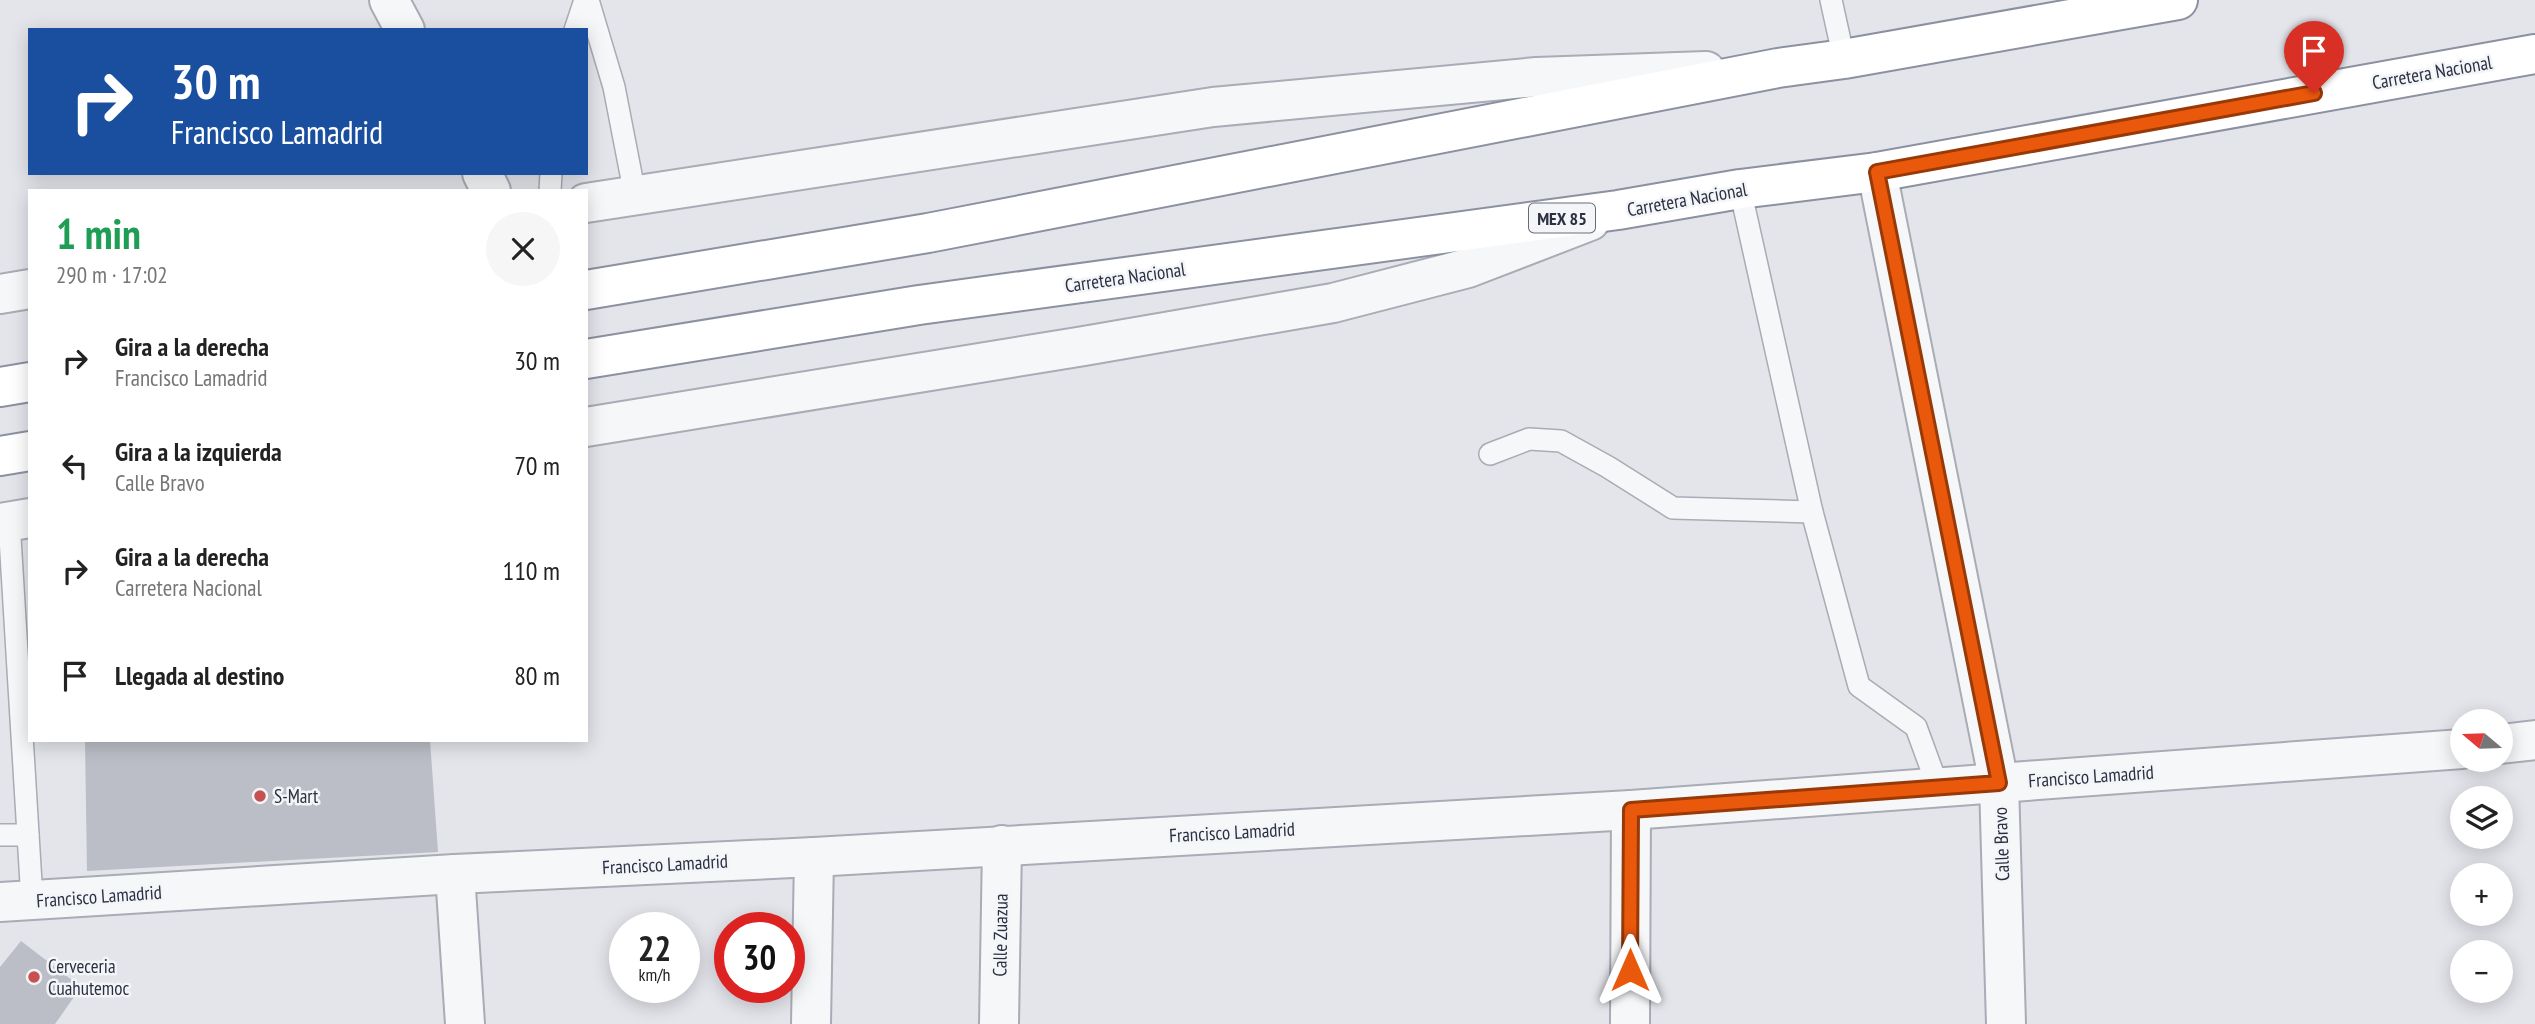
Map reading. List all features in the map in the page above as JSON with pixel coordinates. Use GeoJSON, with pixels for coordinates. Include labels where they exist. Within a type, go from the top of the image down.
{"type":"FeatureCollection","features":[{"type":"Feature","properties":{"kind":"highway"},"geometry":{"type":"LineString","coordinates":[[588,290],[928,233],[1778,68],[1844,59],[2178,0]]}},
{"type":"Feature","properties":{"kind":"highway","name":"Carretera Nacional"},"geometry":{"type":"LineString","coordinates":[[588,359],[919,304],[1618,211],[1740,189],[1877,172],[2535,54]]}},
{"type":"Feature","properties":{"kind":"highway"},"geometry":{"type":"LineString","coordinates":[[0,387],[28,382]]}},
{"type":"Feature","properties":{"kind":"highway"},"geometry":{"type":"LineString","coordinates":[[0,456],[28,451]]}},
{"type":"Feature","properties":{"kind":"street"},"geometry":{"type":"LineString","coordinates":[[389,0],[404,28]]}},
{"type":"Feature","properties":{"kind":"street"},"geometry":{"type":"LineString","coordinates":[[588,203],[1213,107],[1537,77],[1778,68]]}},
{"type":"Feature","properties":{"kind":"street","name":"Calle Bravo"},"geometry":{"type":"LineString","coordinates":[[1877,172],[1999,783],[2006,1024]]}},
{"type":"Feature","properties":{"kind":"street"},"geometry":{"type":"LineString","coordinates":[[588,427],[1333,303],[1468,268],[1618,211]]}},
{"type":"Feature","properties":{"kind":"street"},"geometry":{"type":"LineString","coordinates":[[0,294],[28,289]]}},
{"type":"Feature","properties":{"kind":"street"},"geometry":{"type":"LineString","coordinates":[[2513,743],[2535,740]]}},
{"type":"Feature","properties":{"kind":"street","name":"Francisco Lamadrid"},"geometry":{"type":"LineString","coordinates":[[16,901],[455,874],[814,857],[1631,810],[2450,750]]}},
{"type":"Feature","properties":{"kind":"street"},"geometry":{"type":"LineString","coordinates":[[1630,1024],[1631,810]]}},
{"type":"Feature","properties":{"kind":"street","name":"Calle Zuazua"},"geometry":{"type":"LineString","coordinates":[[999,1024],[1002,845]]}},
{"type":"Feature","properties":{"kind":"street"},"geometry":{"type":"LineString","coordinates":[[811,1024],[814,857]]}},
{"type":"Feature","properties":{"kind":"street"},"geometry":{"type":"LineString","coordinates":[[455,874],[465,1024]]}},
{"type":"Feature","properties":{"kind":"lane"},"geometry":{"type":"LineString","coordinates":[[576,28],[587,0]]}},
{"type":"Feature","properties":{"kind":"lane"},"geometry":{"type":"LineString","coordinates":[[587,0],[614,87],[635,195]]}},
{"type":"Feature","properties":{"kind":"lane"},"geometry":{"type":"LineString","coordinates":[[1831,0],[1844,59]]}},
{"type":"Feature","properties":{"kind":"lane"},"geometry":{"type":"LineString","coordinates":[[1740,189],[1812,512],[1859,686],[1916,727],[1938,787]]}},
{"type":"Feature","properties":{"kind":"lane"},"geometry":{"type":"LineString","coordinates":[[1490,454],[1529,439],[1561,441],[1673,508],[1812,512]]}},
{"type":"Feature","properties":{"kind":"lane"},"geometry":{"type":"LineString","coordinates":[[13,521],[7,618],[28,835],[16,901]]}},
{"type":"Feature","properties":{"kind":"lane"},"geometry":{"type":"LineString","coordinates":[[0,835],[28,835]]}},
{"type":"Feature","properties":{"kind":"building","name":"S-Mart"},"geometry":{"type":"Polygon","coordinates":[[[85,742],[430,742],[438,852],[87,871],[85,742]]]}},
{"type":"Feature","properties":{"kind":"building","name":"Cerveceria Cuahutemoc"},"geometry":{"type":"Polygon","coordinates":[[[21,941],[81,987],[55,1024],[0,1024],[0,967],[21,941]]]}},
{"type":"Feature","properties":{"kind":"place","name":"S-Mart"},"geometry":{"type":"Point","coordinates":[260,796]}},
{"type":"Feature","properties":{"kind":"place","name":"Cerveceria Cuahutemoc"},"geometry":{"type":"Point","coordinates":[34,977]}},
{"type":"Feature","properties":{"kind":"route"},"geometry":{"type":"LineString","coordinates":[[1630,970],[1631,810],[1999,783],[1877,172],[2314,93]]}}]}
